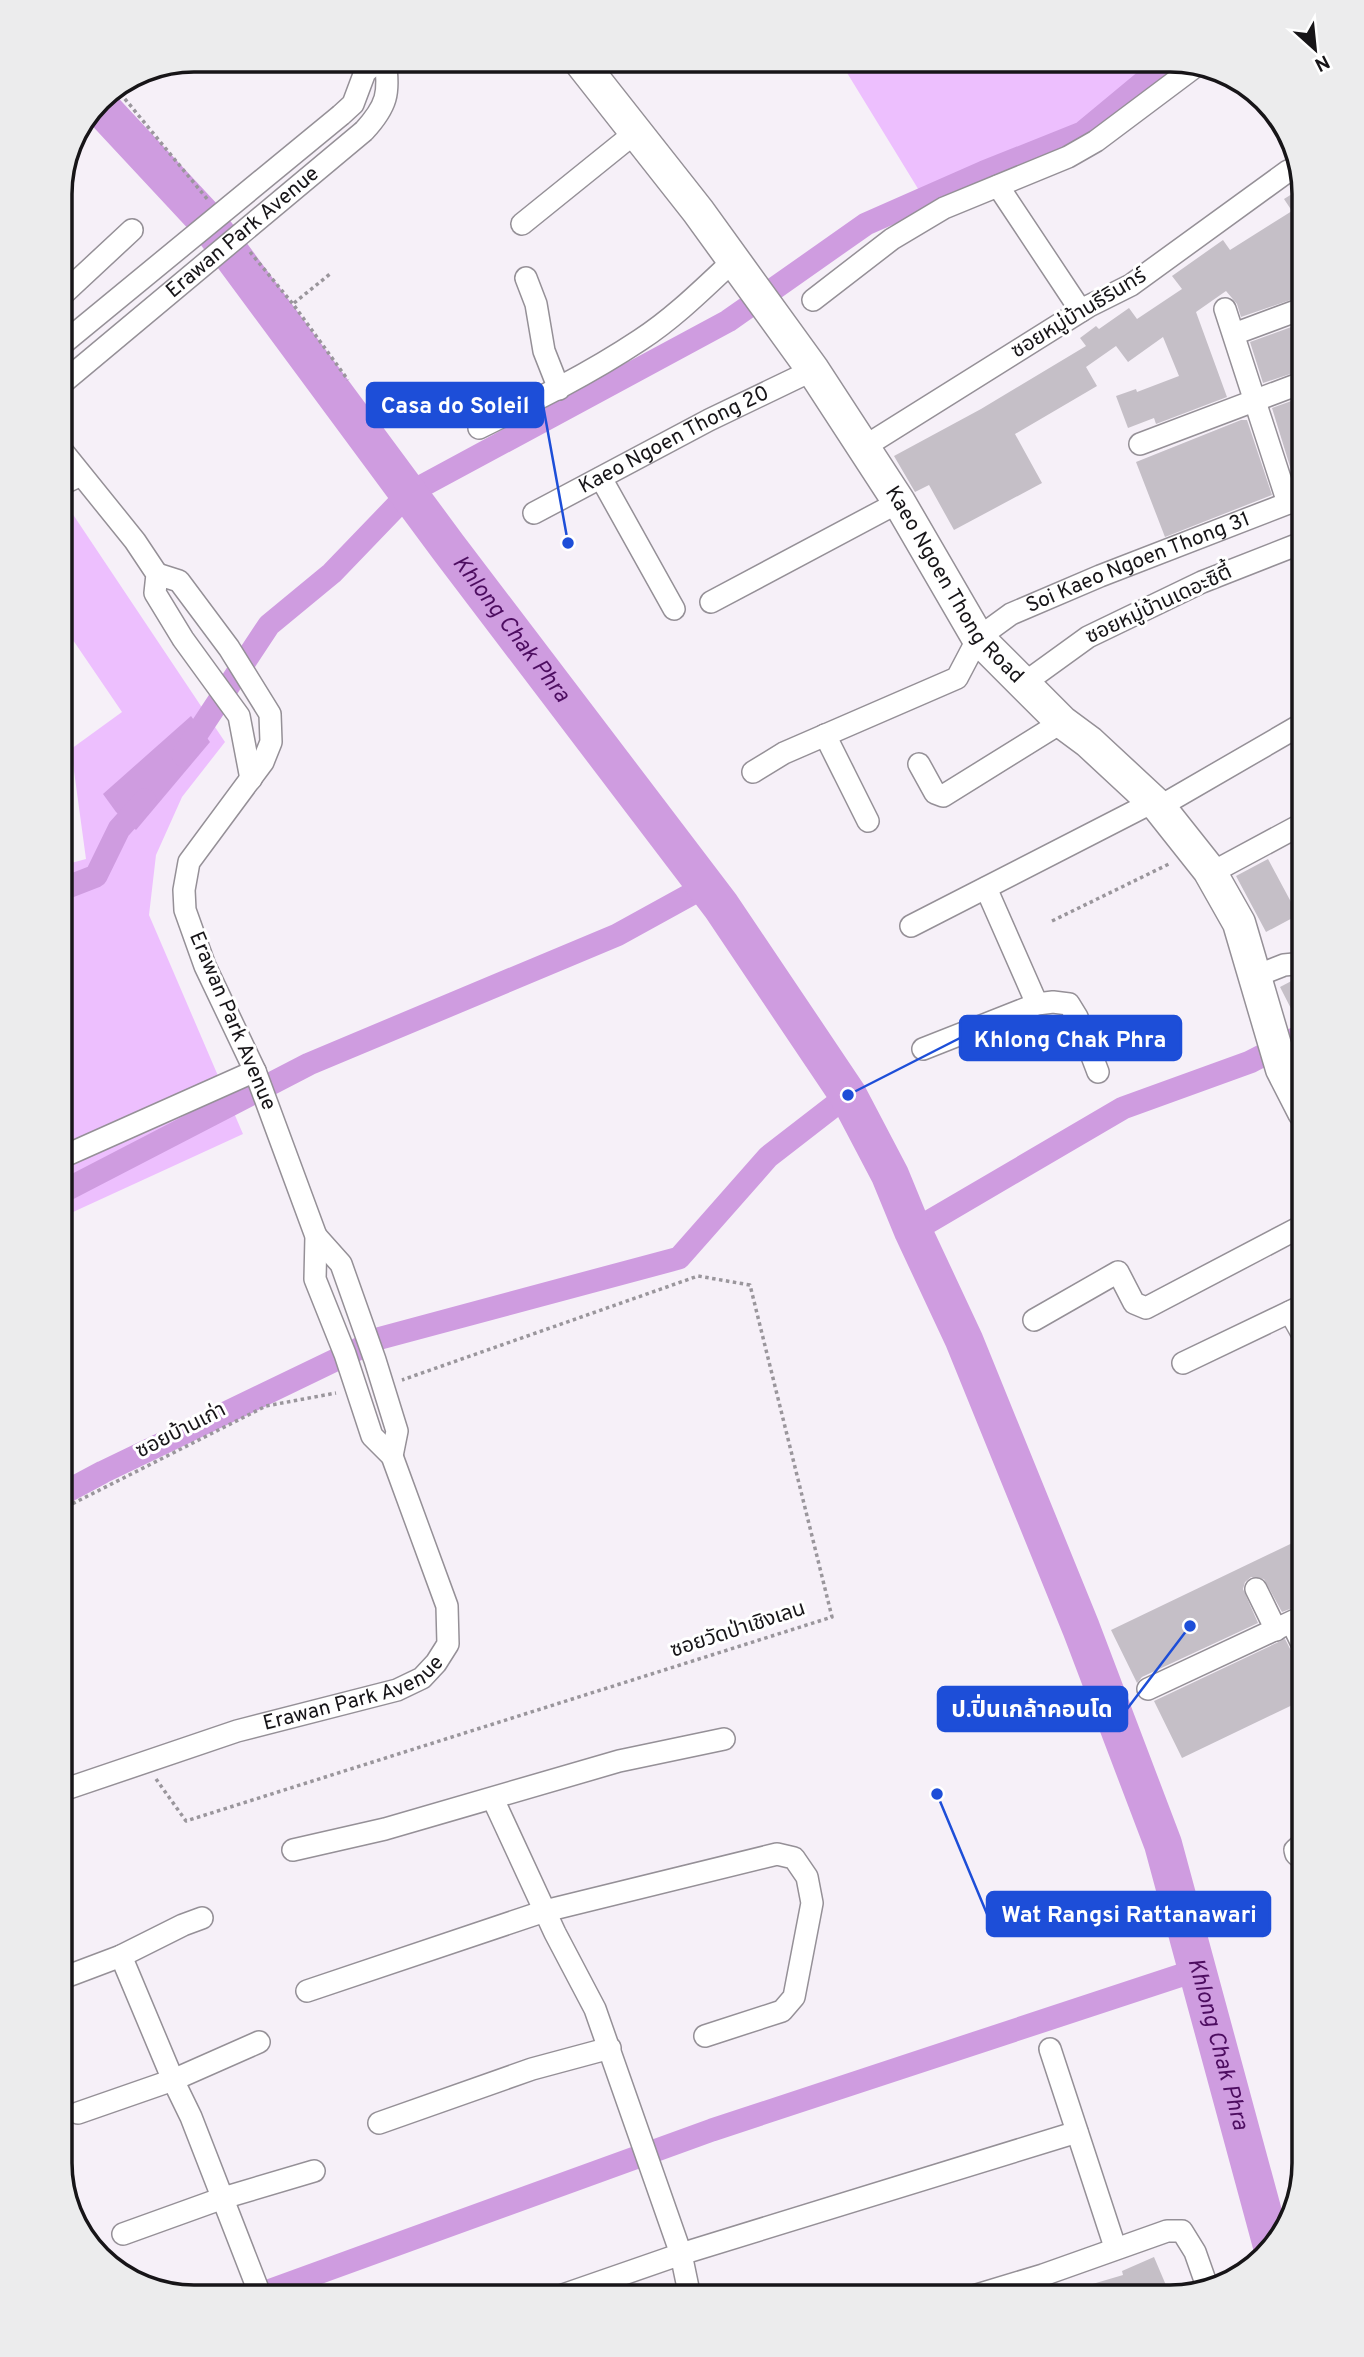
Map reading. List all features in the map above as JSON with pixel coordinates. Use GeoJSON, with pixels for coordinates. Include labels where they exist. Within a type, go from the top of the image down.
{"type":"FeatureCollection","features":[{"type":"Feature","properties":{"kind":"street","name":"Erawan Park Avenue"},"geometry":{"type":"LineString","coordinates":[[72,336],[341,115],[353,104],[365,72]]}},
{"type":"Feature","properties":{"kind":"street","name":"Erawan Park Avenue"},"geometry":{"type":"LineString","coordinates":[[72,375],[365,131],[382,112],[388,82],[387,72]]}},
{"type":"Feature","properties":{"kind":"street","name":"Kaeo Ngoen Thong Road"},"geometry":{"type":"LineString","coordinates":[[588,72],[698,211],[813,370],[899,502],[978,638],[1062,722],[1088,741],[1156,804],[1203,862],[1239,923],[1271,1036],[1292,1089]]}},
{"type":"Feature","properties":{"kind":"street"},"geometry":{"type":"LineString","coordinates":[[813,300],[903,233],[944,208],[1069,157],[1096,141],[1187,73]]}},
{"type":"Feature","properties":{"kind":"street"},"geometry":{"type":"LineString","coordinates":[[522,223],[636,132]]}},
{"type":"Feature","properties":{"kind":"street","name":"ซอยหมู่บ้านธีรินทร์"},"geometry":{"type":"LineString","coordinates":[[864,447],[1081,311],[1131,285],[1288,171]]}},
{"type":"Feature","properties":{"kind":"street"},"geometry":{"type":"LineString","coordinates":[[998,186],[1081,311]]}},
{"type":"Feature","properties":{"kind":"street"},"geometry":{"type":"LineString","coordinates":[[72,286],[132,230]]}},
{"type":"Feature","properties":{"kind":"street"},"geometry":{"type":"LineString","coordinates":[[479,428],[559,389],[641,340],[689,302],[740,268]]}},
{"type":"Feature","properties":{"kind":"street"},"geometry":{"type":"LineString","coordinates":[[526,278],[536,303],[544,351],[559,389]]}},
{"type":"Feature","properties":{"kind":"street"},"geometry":{"type":"LineString","coordinates":[[1224,309],[1254,401],[1292,491]]}},
{"type":"Feature","properties":{"kind":"street"},"geometry":{"type":"LineString","coordinates":[[1234,334],[1292,312]]}},
{"type":"Feature","properties":{"kind":"street","name":"Kaeo Ngoen Thong 20"},"geometry":{"type":"LineString","coordinates":[[534,513],[709,420],[813,370]]}},
{"type":"Feature","properties":{"kind":"street"},"geometry":{"type":"LineString","coordinates":[[1140,444],[1292,387]]}},
{"type":"Feature","properties":{"kind":"street"},"geometry":{"type":"LineString","coordinates":[[72,463],[135,541],[156,574],[155,593],[162,605],[183,639],[239,716],[251,779]]}},
{"type":"Feature","properties":{"kind":"street"},"geometry":{"type":"LineString","coordinates":[[72,479],[81,475]]}},
{"type":"Feature","properties":{"kind":"street"},"geometry":{"type":"LineString","coordinates":[[601,478],[674,609]]}},
{"type":"Feature","properties":{"kind":"street"},"geometry":{"type":"LineString","coordinates":[[711,602],[899,502]]}},
{"type":"Feature","properties":{"kind":"street","name":"Soi Kaeo Ngoen Thong 31"},"geometry":{"type":"LineString","coordinates":[[978,638],[1011,614],[1100,576],[1292,502]]}},
{"type":"Feature","properties":{"kind":"street","name":"ซอยหมู่บ้านเดอะซิตี้"},"geometry":{"type":"LineString","coordinates":[[1023,684],[1088,637],[1202,582],[1292,547]]}},
{"type":"Feature","properties":{"kind":"street","name":"Erawan Park Avenue"},"geometry":{"type":"LineString","coordinates":[[72,1787],[237,1731],[397,1690],[422,1678],[448,1644],[447,1606],[392,1456],[372,1436],[345,1354],[315,1279],[316,1236],[271,1111],[205,966],[185,910],[184,890],[189,862],[263,762],[271,742],[270,714],[229,648],[179,581],[156,574]]}},
{"type":"Feature","properties":{"kind":"street"},"geometry":{"type":"LineString","coordinates":[[754,772],[784,753],[957,678],[978,638]]}},
{"type":"Feature","properties":{"kind":"street"},"geometry":{"type":"LineString","coordinates":[[919,764],[935,793],[943,796],[1062,722]]}},
{"type":"Feature","properties":{"kind":"street"},"geometry":{"type":"LineString","coordinates":[[911,926],[1156,804],[1292,730]]}},
{"type":"Feature","properties":{"kind":"street"},"geometry":{"type":"LineString","coordinates":[[825,735],[868,821]]}},
{"type":"Feature","properties":{"kind":"street"},"geometry":{"type":"LineString","coordinates":[[1203,862],[1292,828]]}},
{"type":"Feature","properties":{"kind":"street"},"geometry":{"type":"LineString","coordinates":[[986,888],[1037,1004]]}},
{"type":"Feature","properties":{"kind":"street"},"geometry":{"type":"LineString","coordinates":[[1256,976],[1292,964]]}},
{"type":"Feature","properties":{"kind":"street"},"geometry":{"type":"LineString","coordinates":[[923,1049],[1037,1004],[1069,1004],[1077,1017],[1098,1072]]}},
{"type":"Feature","properties":{"kind":"street"},"geometry":{"type":"LineString","coordinates":[[72,1153],[255,1072]]}},
{"type":"Feature","properties":{"kind":"street"},"geometry":{"type":"LineString","coordinates":[[1034,1320],[1118,1272],[1134,1303],[1146,1308],[1292,1231]]}},
{"type":"Feature","properties":{"kind":"street","name":"Erawan Park Avenue"},"geometry":{"type":"LineString","coordinates":[[316,1236],[341,1264],[397,1431],[392,1456]]}},
{"type":"Feature","properties":{"kind":"street"},"geometry":{"type":"LineString","coordinates":[[1183,1363],[1292,1311]]}},
{"type":"Feature","properties":{"kind":"street"},"geometry":{"type":"LineString","coordinates":[[1148,1689],[1291,1623],[1256,1589]]}},
{"type":"Feature","properties":{"kind":"street"},"geometry":{"type":"LineString","coordinates":[[293,1850],[385,1829],[619,1761],[724,1739]]}},
{"type":"Feature","properties":{"kind":"street"},"geometry":{"type":"LineString","coordinates":[[493,1799],[545,1911],[595,2009],[681,2254],[687,2285]]}},
{"type":"Feature","properties":{"kind":"street"},"geometry":{"type":"LineString","coordinates":[[307,1991],[545,1911],[777,1854],[794,1858],[807,1877],[812,1903],[794,1997],[782,2011],[705,2036]]}},
{"type":"Feature","properties":{"kind":"street"},"geometry":{"type":"LineString","coordinates":[[72,1974],[121,1956],[202,1918]]}},
{"type":"Feature","properties":{"kind":"street"},"geometry":{"type":"LineString","coordinates":[[121,1956],[191,2117],[256,2285]]}},
{"type":"Feature","properties":{"kind":"street"},"geometry":{"type":"LineString","coordinates":[[78,2113],[173,2080],[259,2042]]}},
{"type":"Feature","properties":{"kind":"street"},"geometry":{"type":"LineString","coordinates":[[379,2123],[532,2069],[610,2048]]}},
{"type":"Feature","properties":{"kind":"street"},"geometry":{"type":"LineString","coordinates":[[1050,2049],[1115,2247]]}},
{"type":"Feature","properties":{"kind":"street"},"geometry":{"type":"LineString","coordinates":[[592,2285],[681,2254],[1077,2132]]}},
{"type":"Feature","properties":{"kind":"street"},"geometry":{"type":"LineString","coordinates":[[123,2234],[223,2198],[314,2171]]}},
{"type":"Feature","properties":{"kind":"street"},"geometry":{"type":"LineString","coordinates":[[1008,2285],[1167,2231],[1182,2231],[1195,2252],[1205,2280]]}},
{"type":"Feature","properties":{"kind":"path"},"geometry":{"type":"LineString","coordinates":[[293,304],[330,274]]}},
{"type":"Feature","properties":{"kind":"path"},"geometry":{"type":"LineString","coordinates":[[1052,921],[1203,862]]}},
{"type":"Feature","properties":{"kind":"path","name":"ซอยวัดป่าเชิงเลน"},"geometry":{"type":"LineString","coordinates":[[144,1763],[187,1821],[832,1617],[750,1285],[698,1276],[421,1373]]}},
{"type":"Feature","properties":{"kind":"path","name":"ซอยบ้านเก่า"},"geometry":{"type":"LineString","coordinates":[[72,1504],[266,1406],[323,1395]]}},
{"type":"Feature","properties":{"kind":"shaded area"},"geometry":{"type":"Polygon","coordinates":[[[847,72],[1142,72],[1078,125],[920,192],[847,72]]]}},
{"type":"Feature","properties":{"kind":"shaded area"},"geometry":{"type":"Polygon","coordinates":[[[72,513],[225,742],[182,797],[156,855],[149,915],[243,1134],[72,1212],[72,863],[86,859],[72,748],[122,712],[72,639],[72,513]]]}},
{"type":"Feature","properties":{"kind":"shaded area"},"geometry":{"type":"Polygon","coordinates":[[[191,716],[210,742],[136,830],[116,812],[103,794],[191,716]]]}},
{"type":"Feature","properties":{"kind":"building"},"geometry":{"type":"Polygon","coordinates":[[[1292,194],[1292,211],[1284,199],[1292,194]]]}},
{"type":"Feature","properties":{"kind":"building"},"geometry":{"type":"Polygon","coordinates":[[[1292,211],[1292,299],[1241,317],[1237,304],[1226,291],[1196,312],[1227,397],[1156,424],[1154,418],[1128,428],[1116,396],[1136,389],[1137,392],[1179,376],[1163,337],[1128,362],[1116,346],[1086,367],[1097,386],[1015,434],[1042,483],[954,530],[929,485],[915,492],[894,456],[981,409],[1086,346],[1080,338],[1096,326],[1099,329],[1129,308],[1137,319],[1182,289],[1172,276],[1223,240],[1230,250],[1292,211]]]}},
{"type":"Feature","properties":{"kind":"building"},"geometry":{"type":"Polygon","coordinates":[[[1292,327],[1292,373],[1263,383],[1250,342],[1292,327]]]}},
{"type":"Feature","properties":{"kind":"building"},"geometry":{"type":"Polygon","coordinates":[[[1292,401],[1292,473],[1272,408],[1292,401]]]}},
{"type":"Feature","properties":{"kind":"building"},"geometry":{"type":"Polygon","coordinates":[[[1241,420],[1247,420],[1272,495],[1165,537],[1136,462],[1241,420]]]}},
{"type":"Feature","properties":{"kind":"building"},"geometry":{"type":"Polygon","coordinates":[[[1268,859],[1292,904],[1292,918],[1266,932],[1236,876],[1268,859]]]}},
{"type":"Feature","properties":{"kind":"building"},"geometry":{"type":"Polygon","coordinates":[[[1292,981],[1292,1011],[1280,987],[1292,981]]]}},
{"type":"Feature","properties":{"kind":"building"},"geometry":{"type":"Polygon","coordinates":[[[1292,1543],[1292,1608],[1282,1612],[1264,1579],[1251,1577],[1245,1582],[1243,1589],[1258,1623],[1142,1677],[1137,1683],[1111,1630],[1292,1543]]]}},
{"type":"Feature","properties":{"kind":"building"},"geometry":{"type":"Polygon","coordinates":[[[1285,1639],[1292,1653],[1292,1705],[1182,1758],[1154,1701],[1285,1639]]]}},
{"type":"Feature","properties":{"kind":"building"},"geometry":{"type":"Polygon","coordinates":[[[1154,2257],[1166,2285],[1089,2285],[1123,2275],[1122,2271],[1154,2257]]]}},
{"type":"Feature","properties":{"kind":"waterway"},"geometry":{"type":"LineString","coordinates":[[183,755],[269,625],[332,573],[409,493],[728,321],[866,224],[984,172],[1082,133],[1156,72]]}},
{"type":"Feature","properties":{"kind":"waterway","name":"Khlong Chak Phra"},"geometry":{"type":"LineString","coordinates":[[105,111],[206,220],[448,547],[721,906],[848,1095],[890,1175],[964,1340],[1081,1628],[1163,1844],[1269,2234]]}},
{"type":"Feature","properties":{"kind":"waterway"},"geometry":{"type":"LineString","coordinates":[[72,885],[96,876],[119,829],[145,800]]}},
{"type":"Feature","properties":{"kind":"waterway"},"geometry":{"type":"LineString","coordinates":[[72,1187],[309,1064],[617,935],[706,886]]}},
{"type":"Feature","properties":{"kind":"waterway"},"geometry":{"type":"LineString","coordinates":[[913,1231],[1123,1108],[1250,1062],[1292,1040]]}},
{"type":"Feature","properties":{"kind":"waterway"},"geometry":{"type":"LineString","coordinates":[[72,1489],[381,1338],[679,1258],[768,1157],[848,1095]]}},
{"type":"Feature","properties":{"kind":"waterway"},"geometry":{"type":"LineString","coordinates":[[285,2285],[712,2130],[1197,1970]]}},
{"type":"Feature","properties":{"kind":"place","name":"Casa do Soleil"},"geometry":{"type":"Point","coordinates":[568,543]}},
{"type":"Feature","properties":{"kind":"place","name":"Khlong Chak Phra"},"geometry":{"type":"Point","coordinates":[848,1095]}},
{"type":"Feature","properties":{"kind":"place","name":"ป.ปิ่นเกล้าคอนโด"},"geometry":{"type":"Point","coordinates":[1190,1626]}},
{"type":"Feature","properties":{"kind":"place","name":"Wat Rangsi Rattanawari"},"geometry":{"type":"Point","coordinates":[937,1794]}}]}
